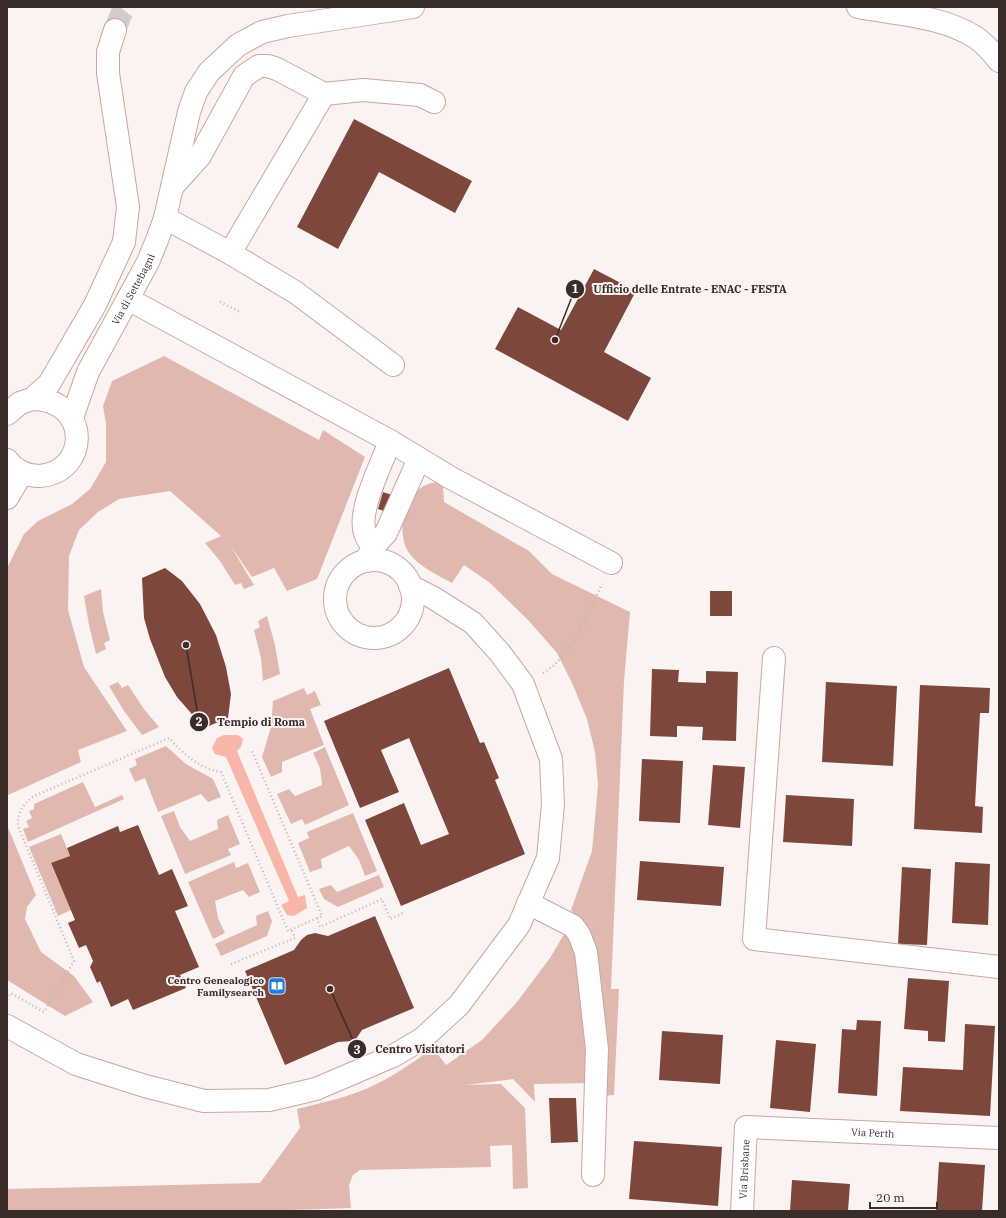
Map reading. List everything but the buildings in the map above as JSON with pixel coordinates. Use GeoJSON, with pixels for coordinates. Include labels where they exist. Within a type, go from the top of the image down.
{"type":"FeatureCollection","features":[{"type":"Feature","properties":{"kind":"main road","name":"Via di Settebagni"},"geometry":{"type":"LineString","coordinates":[[72,418],[88,372],[148,262],[165,218],[185,125],[196,92],[209,72],[238,45],[250,37],[276,28],[413,7]]}},
{"type":"Feature","properties":{"kind":"main road"},"geometry":{"type":"LineString","coordinates":[[858,7],[934,21],[963,30],[982,43],[999,61]]}},
{"type":"Feature","properties":{"kind":"main road"},"geometry":{"type":"LineString","coordinates":[[32,399],[49,384],[74,344],[114,266],[125,237],[128,207],[126,186],[108,85],[108,52],[115,30]]}},
{"type":"Feature","properties":{"kind":"main road"},"geometry":{"type":"LineString","coordinates":[[173,186],[200,156],[244,76],[259,66],[268,66],[277,69],[324,94],[370,91],[420,95],[434,102]]}},
{"type":"Feature","properties":{"kind":"main road"},"geometry":{"type":"LineString","coordinates":[[230,253],[324,94]]}},
{"type":"Feature","properties":{"kind":"main road"},"geometry":{"type":"LineString","coordinates":[[165,218],[230,253],[295,292],[393,365]]}},
{"type":"Feature","properties":{"kind":"main road"},"geometry":{"type":"LineString","coordinates":[[128,299],[390,441],[451,478],[611,563]]}},
{"type":"Feature","properties":{"kind":"main road"},"geometry":{"type":"LineString","coordinates":[[7,414],[20,403],[32,399],[43,399],[55,402],[72,418],[76,429],[77,442],[73,454],[67,464],[57,471],[46,475],[33,476],[14,466],[7,498]]}},
{"type":"Feature","properties":{"kind":"main road"},"geometry":{"type":"LineString","coordinates":[[390,441],[367,500],[363,517],[365,533],[369,554],[377,560],[392,565],[405,576],[410,586],[412,607],[408,618],[392,633],[371,637],[360,635],[350,630],[342,621],[337,612],[335,601],[336,590],[340,580],[347,571],[369,554],[386,533],[419,459]]}},
{"type":"Feature","properties":{"kind":"main road"},"geometry":{"type":"LineString","coordinates":[[7,1026],[76,1064],[145,1086],[204,1101],[269,1100],[316,1089],[393,1056],[422,1039],[459,1005],[519,925],[548,858],[554,804],[551,759],[533,707],[523,684],[500,653],[473,623],[432,597],[410,586]]}},
{"type":"Feature","properties":{"kind":"main road"},"geometry":{"type":"LineString","coordinates":[[774,658],[754,938],[999,967]]}},
{"type":"Feature","properties":{"kind":"main road"},"geometry":{"type":"LineString","coordinates":[[528,903],[573,926],[583,941],[586,952],[597,1049],[593,1175]]}},
{"type":"Feature","properties":{"kind":"main road","name":"Via Perth"},"geometry":{"type":"LineString","coordinates":[[746,1127],[999,1138]]}},
{"type":"Feature","properties":{"kind":"main road","name":"Via Brisbane"},"geometry":{"type":"LineString","coordinates":[[742,1211],[746,1127]]}},
{"type":"Feature","properties":{"kind":"path"},"geometry":{"type":"LineString","coordinates":[[220,302],[240,312]]}},
{"type":"Feature","properties":{"kind":"path"},"geometry":{"type":"LineString","coordinates":[[523,684],[546,671],[562,658],[590,610],[611,563]]}},
{"type":"Feature","properties":{"kind":"path"},"geometry":{"type":"LineString","coordinates":[[7,999],[11,992],[44,1012],[74,961],[18,826],[18,819],[23,807],[34,796],[169,738],[181,752],[196,762],[212,771],[221,772],[288,931],[322,916],[252,751]]}},
{"type":"Feature","properties":{"kind":"path"},"geometry":{"type":"LineString","coordinates":[[317,918],[320,927],[382,899],[390,918],[403,913]]}},
{"type":"Feature","properties":{"kind":"path"},"geometry":{"type":"LineString","coordinates":[[231,964],[295,938],[292,930]]}},
{"type":"Feature","properties":{"kind":"shaded area"},"geometry":{"type":"Polygon","coordinates":[[[164,356],[319,440],[323,430],[365,457],[317,579],[287,591],[274,568],[252,577],[230,545],[254,585],[244,589],[241,583],[235,585],[220,561],[205,543],[221,536],[170,491],[119,499],[98,512],[79,530],[69,556],[68,610],[84,667],[127,731],[78,750],[81,762],[8,795],[7,798],[7,568],[24,534],[38,521],[72,504],[90,489],[106,462],[106,424],[103,406],[112,381],[164,356]]]}},
{"type":"Feature","properties":{"kind":"shaded area"},"geometry":{"type":"Polygon","coordinates":[[[437,482],[443,486],[444,502],[529,551],[552,574],[630,612],[624,681],[611,989],[619,989],[614,1095],[603,1096],[584,923],[571,910],[592,851],[598,785],[595,752],[587,719],[572,683],[557,653],[529,621],[490,583],[464,565],[452,583],[423,567],[409,553],[403,532],[405,510],[410,499],[417,491],[426,485],[437,482]]]}},
{"type":"Feature","properties":{"kind":"shaded area"},"geometry":{"type":"Polygon","coordinates":[[[101,589],[103,612],[110,640],[104,643],[106,649],[96,654],[84,596],[101,589]]]}},
{"type":"Feature","properties":{"kind":"shaded area"},"geometry":{"type":"Polygon","coordinates":[[[267,616],[275,645],[280,674],[263,681],[261,658],[254,630],[260,627],[258,621],[267,616]]]}},
{"type":"Feature","properties":{"kind":"shaded area"},"geometry":{"type":"Polygon","coordinates":[[[118,682],[122,688],[128,685],[144,709],[159,727],[142,735],[124,711],[109,686],[118,682]]]}},
{"type":"Feature","properties":{"kind":"shaded area"},"geometry":{"type":"Polygon","coordinates":[[[304,688],[307,695],[315,691],[321,705],[310,709],[324,745],[282,762],[282,772],[271,777],[262,757],[271,727],[273,701],[304,688]]]}},
{"type":"Feature","properties":{"kind":"shaded area"},"geometry":{"type":"Polygon","coordinates":[[[224,735],[238,735],[243,739],[241,747],[237,751],[298,897],[305,895],[307,908],[294,916],[287,915],[281,905],[289,901],[226,757],[215,754],[212,748],[217,738],[224,735]]]}},
{"type":"Feature","properties":{"kind":"shaded area"},"geometry":{"type":"Polygon","coordinates":[[[166,746],[186,764],[213,779],[221,797],[208,802],[201,794],[158,812],[145,778],[135,782],[129,769],[137,765],[135,759],[166,746]]]}},
{"type":"Feature","properties":{"kind":"shaded area"},"geometry":{"type":"Polygon","coordinates":[[[325,747],[349,805],[305,825],[302,819],[291,824],[277,794],[289,789],[295,796],[322,785],[320,768],[313,753],[325,747]]]}},
{"type":"Feature","properties":{"kind":"shaded area"},"geometry":{"type":"Polygon","coordinates":[[[83,782],[95,807],[122,795],[124,799],[28,842],[23,829],[29,827],[26,821],[32,818],[29,811],[34,809],[34,804],[83,782]]]}},
{"type":"Feature","properties":{"kind":"shaded area"},"geometry":{"type":"Polygon","coordinates":[[[174,811],[180,827],[190,841],[218,829],[217,820],[228,815],[240,844],[228,849],[231,855],[185,874],[161,816],[174,811]]]}},
{"type":"Feature","properties":{"kind":"shaded area"},"geometry":{"type":"Polygon","coordinates":[[[353,813],[377,871],[365,876],[359,860],[349,846],[321,859],[322,868],[310,872],[298,843],[309,838],[307,832],[353,813]]]}},
{"type":"Feature","properties":{"kind":"shaded area"},"geometry":{"type":"Polygon","coordinates":[[[7,825],[36,895],[27,907],[25,919],[41,952],[74,976],[93,1002],[65,1016],[7,980],[7,825]]]}},
{"type":"Feature","properties":{"kind":"shaded area"},"geometry":{"type":"Polygon","coordinates":[[[61,834],[70,856],[51,864],[71,910],[58,916],[29,847],[61,834]]]}},
{"type":"Feature","properties":{"kind":"shaded area"},"geometry":{"type":"Polygon","coordinates":[[[234,862],[236,868],[248,863],[260,892],[249,897],[243,890],[215,901],[218,918],[225,933],[213,939],[188,882],[234,862]]]}},
{"type":"Feature","properties":{"kind":"shaded area"},"geometry":{"type":"Polygon","coordinates":[[[379,875],[384,887],[338,907],[324,899],[319,889],[331,885],[337,892],[379,875]]]}},
{"type":"Feature","properties":{"kind":"shaded area"},"geometry":{"type":"Polygon","coordinates":[[[268,911],[272,921],[267,936],[221,956],[215,944],[257,925],[256,916],[268,911]]]}},
{"type":"Feature","properties":{"kind":"shaded area"},"geometry":{"type":"Polygon","coordinates":[[[567,929],[574,938],[591,1083],[534,1084],[535,1102],[513,1079],[466,1085],[501,1084],[525,1108],[528,1188],[513,1189],[512,1145],[490,1146],[491,1167],[360,1170],[353,1175],[349,1185],[351,1208],[262,1211],[7,1211],[7,1189],[260,1183],[300,1128],[297,1109],[359,1092],[377,1084],[409,1065],[433,1048],[446,1065],[482,1040],[517,1002],[550,958],[567,929]]]}},
{"type":"Feature","properties":{"kind":"tunnel"},"geometry":{"type":"LineString","coordinates":[[115,30],[122,12],[126,7]]}},
{"type":"Feature","properties":{"kind":"place","name":"Ufficio delle Entrate - ENAC - FESTA"},"geometry":{"type":"Point","coordinates":[555,340]}},
{"type":"Feature","properties":{"kind":"place","name":"Tempio di Roma"},"geometry":{"type":"Point","coordinates":[186,645]}},
{"type":"Feature","properties":{"kind":"place","name":"Centro Genealogico Familysearch"},"geometry":{"type":"Point","coordinates":[277,986]}},
{"type":"Feature","properties":{"kind":"place","name":"Centro Visitatori"},"geometry":{"type":"Point","coordinates":[330,989]}}]}
